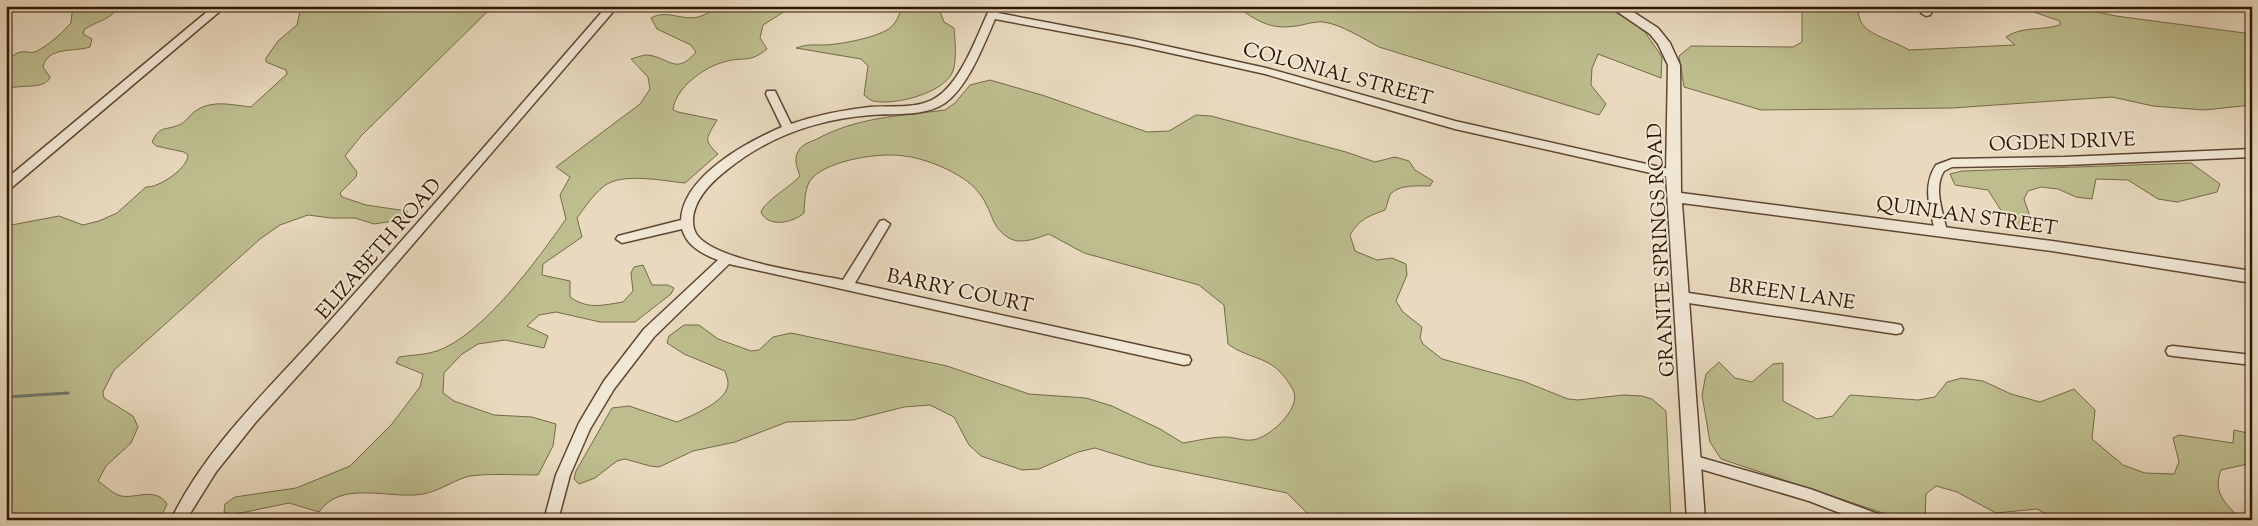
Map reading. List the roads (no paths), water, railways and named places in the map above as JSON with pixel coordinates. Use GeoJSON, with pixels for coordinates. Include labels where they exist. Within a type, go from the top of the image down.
{"type":"FeatureCollection","features":[{"type":"Feature","properties":{"kind":"street"},"geometry":{"type":"LineString","coordinates":[[6,186],[221,6]]}},
{"type":"Feature","properties":{"kind":"street","name":"ELIZABETH ROAD"},"geometry":{"type":"LineString","coordinates":[[178,520],[211,468],[267,399],[330,330],[613,6]]}},
{"type":"Feature","properties":{"kind":"street","name":"GRANITE SPRINGS ROAD"},"geometry":{"type":"LineString","coordinates":[[1615,6],[1654,31],[1670,55],[1674,65],[1673,174],[1696,520]]}},
{"type":"Feature","properties":{"kind":"street"},"geometry":{"type":"LineString","coordinates":[[622,239],[687,223],[690,209],[699,191],[710,178],[752,144],[788,128],[842,114],[925,107],[943,100],[958,83],[994,10]]}},
{"type":"Feature","properties":{"kind":"street","name":"COLONIAL STREET"},"geometry":{"type":"LineString","coordinates":[[994,10],[1256,68],[1455,125],[1673,174]]}},
{"type":"Feature","properties":{"kind":"street"},"geometry":{"type":"LineString","coordinates":[[771,94],[788,128]]}},
{"type":"Feature","properties":{"kind":"street","name":"OGDEN DRIVE"},"geometry":{"type":"LineString","coordinates":[[1942,231],[1934,181],[1940,168],[1945,165],[1958,162],[2030,162],[2252,153]]}},
{"type":"Feature","properties":{"kind":"street","name":"QUINLAN STREET"},"geometry":{"type":"LineString","coordinates":[[1675,197],[1942,231],[2252,277]]}},
{"type":"Feature","properties":{"kind":"street","name":"BARRY COURT"},"geometry":{"type":"LineString","coordinates":[[687,223],[690,236],[703,247],[727,259],[1184,360]]}},
{"type":"Feature","properties":{"kind":"street"},"geometry":{"type":"LineString","coordinates":[[847,285],[884,224]]}},
{"type":"Feature","properties":{"kind":"street"},"geometry":{"type":"LineString","coordinates":[[551,520],[563,475],[584,427],[609,385],[649,333],[727,259]]}},
{"type":"Feature","properties":{"kind":"street","name":"BREEN LANE"},"geometry":{"type":"LineString","coordinates":[[1682,297],[1896,329]]}},
{"type":"Feature","properties":{"kind":"street"},"geometry":{"type":"LineString","coordinates":[[2173,351],[2252,360]]}},
{"type":"Feature","properties":{"kind":"street"},"geometry":{"type":"LineString","coordinates":[[1692,461],[1810,494],[1876,520]]}},
{"type":"Feature","properties":{"kind":"waterway"},"geometry":{"type":"LineString","coordinates":[[6,397],[68,393]]}}]}
